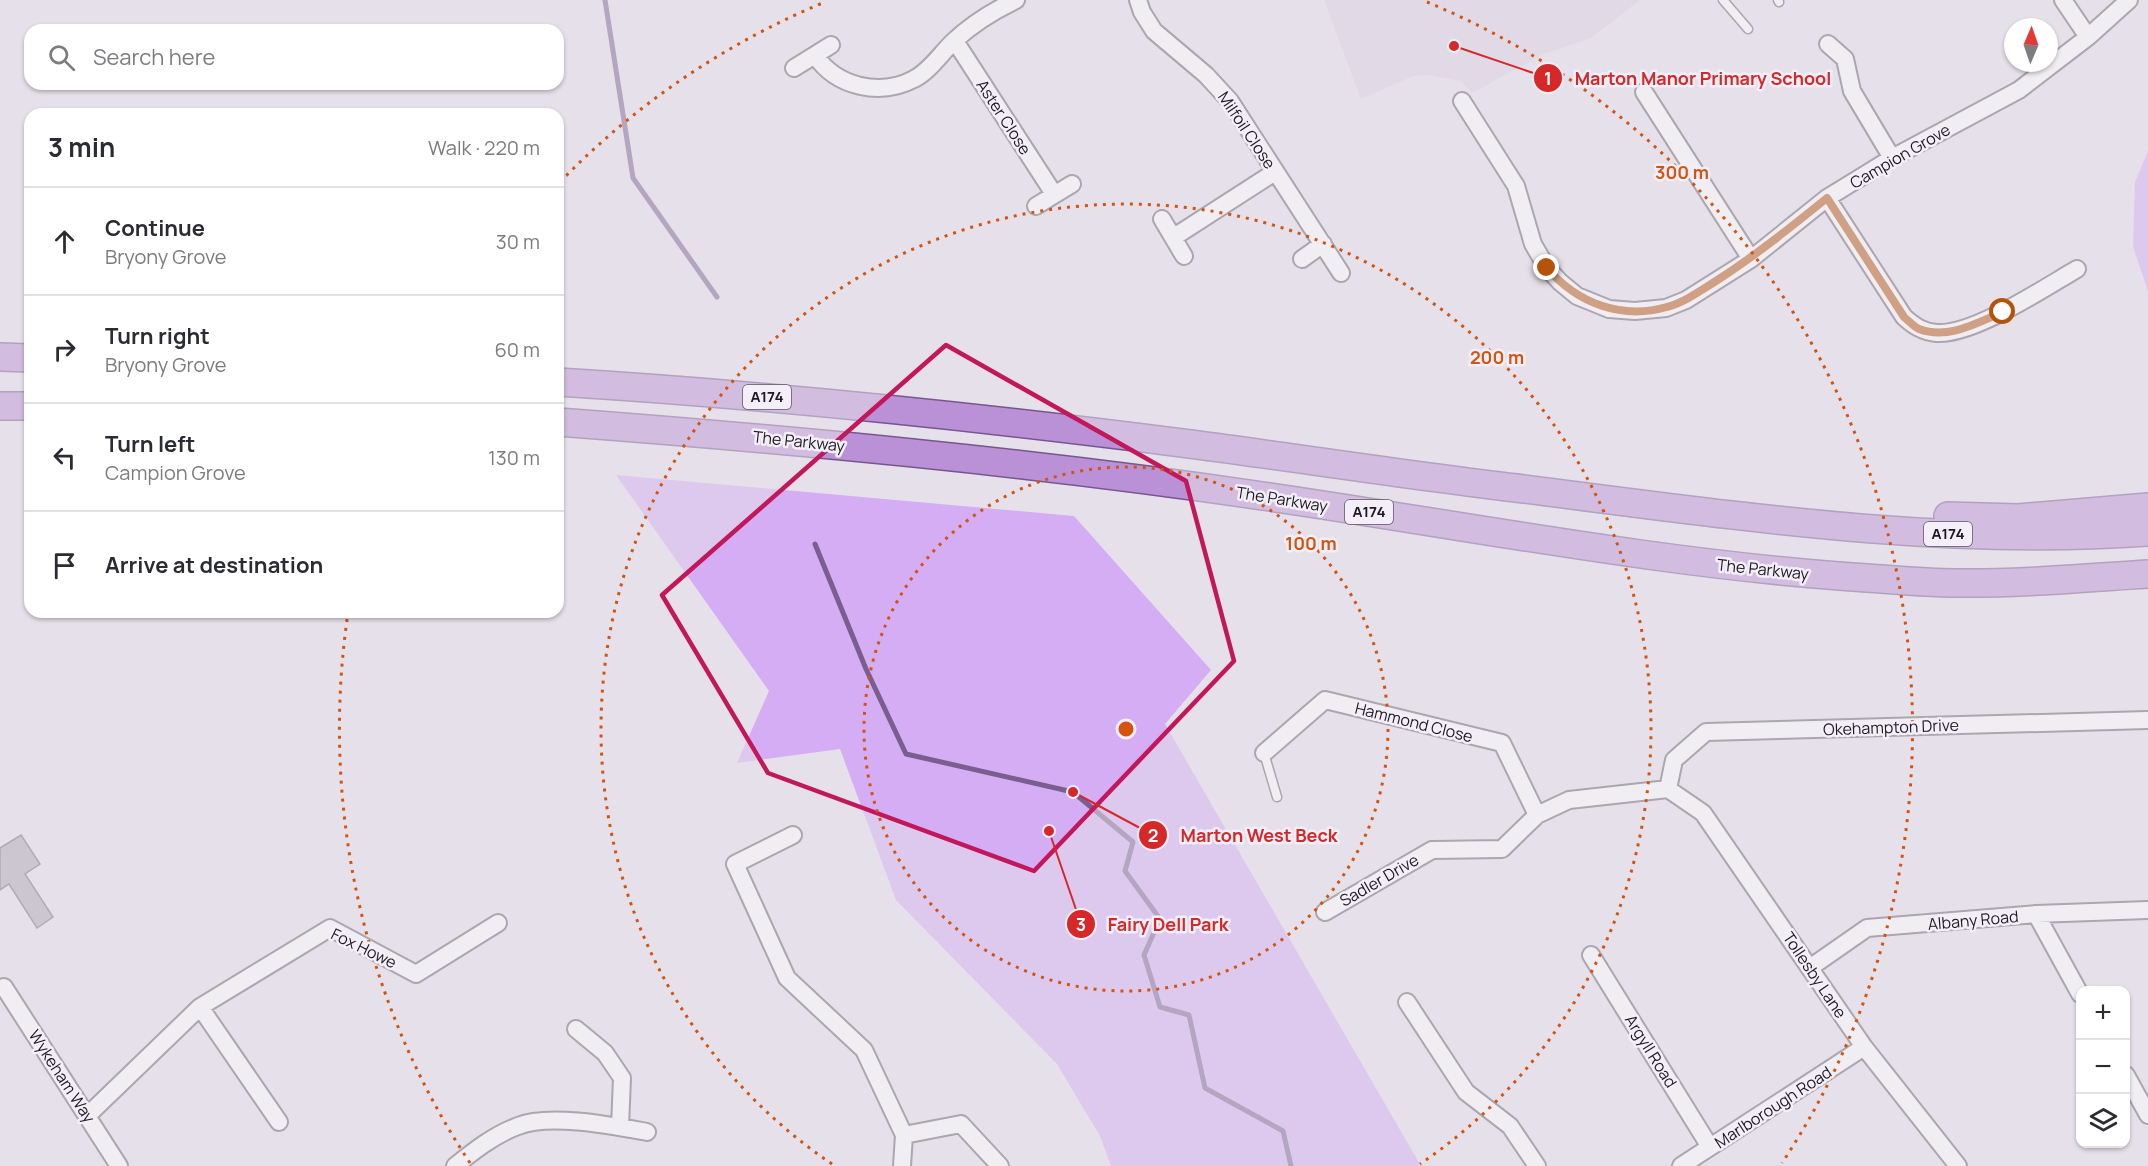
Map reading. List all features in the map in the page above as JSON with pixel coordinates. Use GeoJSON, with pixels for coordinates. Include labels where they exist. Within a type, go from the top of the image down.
{"type":"FeatureCollection","features":[{"type":"Feature","properties":{"kind":"highway"},"geometry":{"type":"LineString","coordinates":[[0,357],[24,358]]}},
{"type":"Feature","properties":{"kind":"highway","name":"A174"},"geometry":{"type":"LineString","coordinates":[[564,382],[786,399],[975,418],[1189,444],[1454,481],[1748,517],[1912,533],[1990,536],[2148,532]]}},
{"type":"Feature","properties":{"kind":"highway"},"geometry":{"type":"LineString","coordinates":[[0,406],[24,406]]}},
{"type":"Feature","properties":{"kind":"highway","name":"The Parkway"},"geometry":{"type":"LineString","coordinates":[[564,422],[770,438],[967,458],[1182,484],[1495,533],[1723,565],[1821,575],[1991,583],[2148,574]]}},
{"type":"Feature","properties":{"kind":"highway"},"geometry":{"type":"LineString","coordinates":[[1748,517],[2018,518],[2148,507]]}},
{"type":"Feature","properties":{"kind":"highway","name":"A174"},"geometry":{"type":"LineString","coordinates":[[1991,583],[2110,592],[2148,590]]}},
{"type":"Feature","properties":{"kind":"street"},"geometry":{"type":"LineString","coordinates":[[815,55],[823,67],[848,84],[880,88],[898,85],[914,79],[927,70],[954,41],[987,15],[1016,0]]}},
{"type":"Feature","properties":{"kind":"street","name":"Milfoil Close"},"geometry":{"type":"LineString","coordinates":[[1138,0],[1142,12],[1154,31],[1206,75],[1230,101],[1341,273]]}},
{"type":"Feature","properties":{"kind":"street"},"geometry":{"type":"LineString","coordinates":[[2063,0],[2088,37]]}},
{"type":"Feature","properties":{"kind":"street","name":"Campion Grove"},"geometry":{"type":"LineString","coordinates":[[1462,101],[1516,186],[1533,244],[1547,268],[1560,282],[1577,296],[1609,309],[1635,311],[1666,308],[1686,300],[1752,259],[1827,198],[1892,158],[2019,90],[2088,37],[2129,0]]}},
{"type":"Feature","properties":{"kind":"street","name":"Aster Close"},"geometry":{"type":"LineString","coordinates":[[954,41],[1054,194]]}},
{"type":"Feature","properties":{"kind":"street"},"geometry":{"type":"LineString","coordinates":[[1828,44],[1845,59],[1852,91],[1892,158]]}},
{"type":"Feature","properties":{"kind":"street"},"geometry":{"type":"LineString","coordinates":[[794,68],[831,45]]}},
{"type":"Feature","properties":{"kind":"street"},"geometry":{"type":"LineString","coordinates":[[1644,92],[1752,259]]}},
{"type":"Feature","properties":{"kind":"street"},"geometry":{"type":"LineString","coordinates":[[1174,237],[1275,172]]}},
{"type":"Feature","properties":{"kind":"street"},"geometry":{"type":"LineString","coordinates":[[1036,206],[1072,184]]}},
{"type":"Feature","properties":{"kind":"street"},"geometry":{"type":"LineString","coordinates":[[1827,198],[1904,317],[1918,328],[1938,333],[1969,326],[2003,312],[2077,269]]}},
{"type":"Feature","properties":{"kind":"street"},"geometry":{"type":"LineString","coordinates":[[1162,219],[1184,256]]}},
{"type":"Feature","properties":{"kind":"street"},"geometry":{"type":"LineString","coordinates":[[1302,259],[1323,244]]}},
{"type":"Feature","properties":{"kind":"street","name":"Hammond Close"},"geometry":{"type":"LineString","coordinates":[[1264,753],[1325,700],[1502,743],[1538,815]]}},
{"type":"Feature","properties":{"kind":"street","name":"Okehampton Drive"},"geometry":{"type":"LineString","coordinates":[[1668,789],[1674,760],[1706,732],[2148,720]]}},
{"type":"Feature","properties":{"kind":"street","name":"Sadler Drive"},"geometry":{"type":"LineString","coordinates":[[1325,912],[1432,850],[1502,849],[1538,815],[1569,800],[1668,789]]}},
{"type":"Feature","properties":{"kind":"street","name":"Tollesby Lane"},"geometry":{"type":"LineString","coordinates":[[1668,789],[1703,813],[1864,1047],[1958,1166]]}},
{"type":"Feature","properties":{"kind":"street"},"geometry":{"type":"LineString","coordinates":[[793,835],[735,864],[787,978],[864,1050],[904,1135],[902,1166]]}},
{"type":"Feature","properties":{"kind":"street","name":"Albany Road"},"geometry":{"type":"LineString","coordinates":[[1811,967],[1868,928],[2037,914],[2148,909]]}},
{"type":"Feature","properties":{"kind":"street"},"geometry":{"type":"LineString","coordinates":[[2037,914],[2076,987]]}},
{"type":"Feature","properties":{"kind":"street","name":"Fox Howe"},"geometry":{"type":"LineString","coordinates":[[88,1115],[200,1007],[330,928],[416,974],[498,923]]}},
{"type":"Feature","properties":{"kind":"street","name":"Argyll Road"},"geometry":{"type":"LineString","coordinates":[[1591,956],[1710,1147]]}},
{"type":"Feature","properties":{"kind":"street","name":"Wykeham Way"},"geometry":{"type":"LineString","coordinates":[[4,987],[119,1166]]}},
{"type":"Feature","properties":{"kind":"street"},"geometry":{"type":"LineString","coordinates":[[1407,1002],[1467,1092],[1510,1126],[1537,1166]]}},
{"type":"Feature","properties":{"kind":"street"},"geometry":{"type":"LineString","coordinates":[[200,1007],[279,1122]]}},
{"type":"Feature","properties":{"kind":"street"},"geometry":{"type":"LineString","coordinates":[[576,1029],[605,1053],[622,1078],[620,1127]]}},
{"type":"Feature","properties":{"kind":"street","name":"Marlborough Road"},"geometry":{"type":"LineString","coordinates":[[1681,1166],[1864,1047]]}},
{"type":"Feature","properties":{"kind":"street"},"geometry":{"type":"LineString","coordinates":[[2130,1082],[2148,1115]]}},
{"type":"Feature","properties":{"kind":"street"},"geometry":{"type":"LineString","coordinates":[[456,1166],[482,1143],[519,1125],[538,1121],[620,1127],[647,1132]]}},
{"type":"Feature","properties":{"kind":"street"},"geometry":{"type":"LineString","coordinates":[[904,1135],[961,1124],[1000,1166]]}},
{"type":"Feature","properties":{"kind":"lane"},"geometry":{"type":"LineString","coordinates":[[1723,0],[1748,29]]}},
{"type":"Feature","properties":{"kind":"lane"},"geometry":{"type":"LineString","coordinates":[[1264,753],[1277,797]]}},
{"type":"Feature","properties":{"kind":"highlighted area"},"geometry":{"type":"Polygon","coordinates":[[[946,345],[1186,481],[1234,661],[1034,871],[768,773],[662,595],[946,345]]]}},
{"type":"Feature","properties":{"kind":"shaded area"},"geometry":{"type":"Polygon","coordinates":[[[1324,0],[1640,0],[1591,38],[1544,54],[1472,93],[1461,81],[1428,75],[1413,76],[1361,99],[1324,0]]]}},
{"type":"Feature","properties":{"kind":"shaded area"},"geometry":{"type":"Polygon","coordinates":[[[2148,151],[2148,291],[2133,247],[2135,182],[2148,151]]]}},
{"type":"Feature","properties":{"kind":"shaded area"},"geometry":{"type":"Polygon","coordinates":[[[616,475],[1074,516],[1211,670],[1165,724],[1421,1166],[1111,1166],[1100,1136],[1057,1064],[896,900],[840,749],[737,763],[769,691],[616,475]]]}},
{"type":"Feature","properties":{"kind":"building"},"geometry":{"type":"Polygon","coordinates":[[[21,835],[40,864],[25,874],[53,917],[37,928],[9,884],[0,890],[0,848],[21,835]]]}},
{"type":"Feature","properties":{"kind":"waterway"},"geometry":{"type":"LineString","coordinates":[[605,0],[633,178],[717,297]]}},
{"type":"Feature","properties":{"kind":"waterway"},"geometry":{"type":"LineString","coordinates":[[815,544],[866,669],[906,754],[1073,792],[1133,842],[1125,871],[1160,919],[1144,955],[1160,1007],[1189,1015],[1205,1088],[1283,1131],[1291,1166]]}},
{"type":"Feature","properties":{"kind":"place","name":"Marton Manor Primary School"},"geometry":{"type":"Point","coordinates":[1454,46]}},
{"type":"Feature","properties":{"kind":"place","name":"Marton West Beck"},"geometry":{"type":"Point","coordinates":[1073,792]}},
{"type":"Feature","properties":{"kind":"place","name":"Fairy Dell Park"},"geometry":{"type":"Point","coordinates":[1049,831]}},
{"type":"Feature","properties":{"kind":"route"},"geometry":{"type":"LineString","coordinates":[[1547,268],[1577,296],[1609,309],[1635,311],[1666,308],[1686,300],[1752,259],[1827,198],[1904,317],[1918,328],[1938,333],[1954,331],[2003,312]]}}]}
